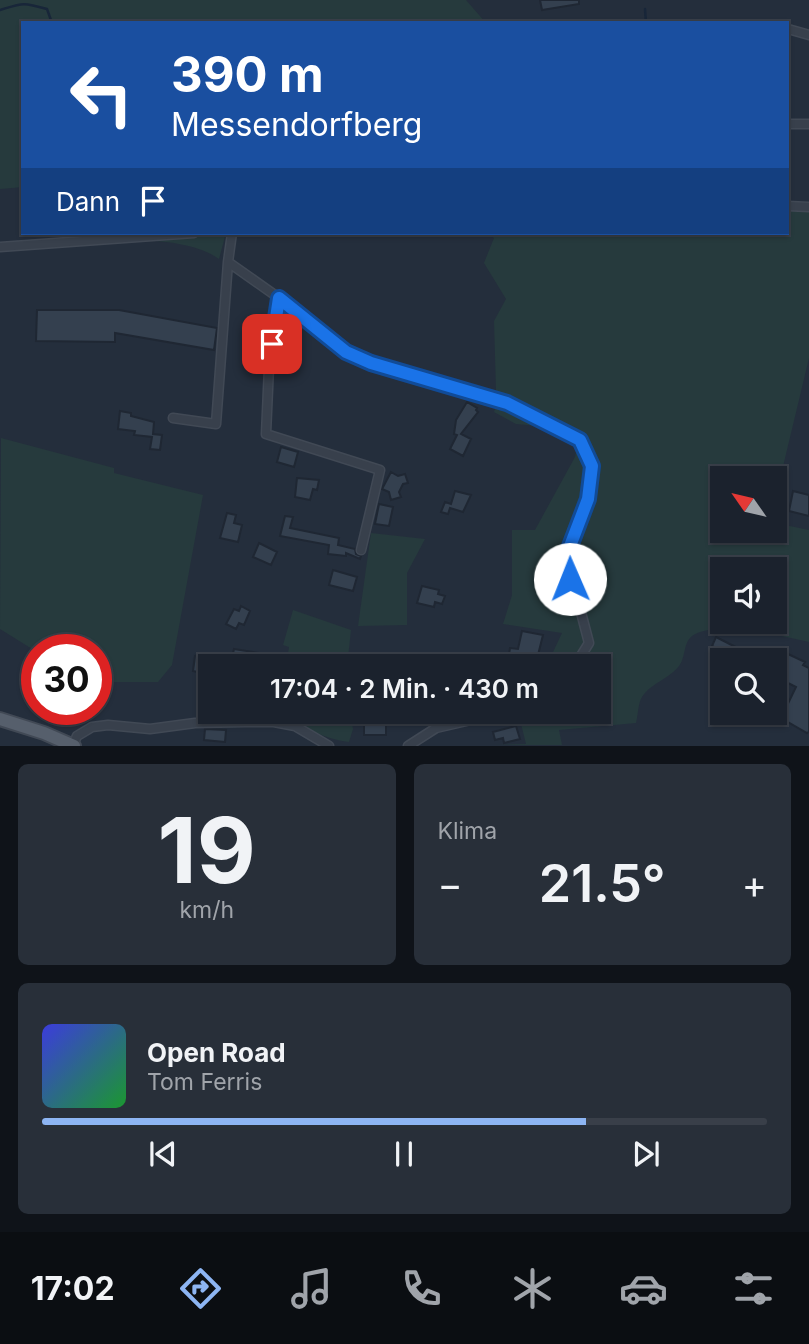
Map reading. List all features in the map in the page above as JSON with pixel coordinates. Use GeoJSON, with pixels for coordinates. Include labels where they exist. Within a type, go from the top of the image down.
{"type":"FeatureCollection","features":[{"type":"Feature","properties":{"kind":"main road"},"geometry":{"type":"LineString","coordinates":[[0,719],[73,745]]}},
{"type":"Feature","properties":{"kind":"street"},"geometry":{"type":"LineString","coordinates":[[789,29],[809,35]]}},
{"type":"Feature","properties":{"kind":"street"},"geometry":{"type":"LineString","coordinates":[[789,124],[809,124]]}},
{"type":"Feature","properties":{"kind":"street"},"geometry":{"type":"LineString","coordinates":[[789,206],[809,207]]}},
{"type":"Feature","properties":{"kind":"street"},"geometry":{"type":"LineString","coordinates":[[0,247],[166,235]]}},
{"type":"Feature","properties":{"kind":"street"},"geometry":{"type":"LineString","coordinates":[[173,418],[216,424],[232,235]]}},
{"type":"Feature","properties":{"kind":"street"},"geometry":{"type":"LineString","coordinates":[[229,262],[346,352],[371,363],[507,403],[580,440],[592,466],[588,499],[564,562],[589,643],[582,654]]}},
{"type":"Feature","properties":{"kind":"street"},"geometry":{"type":"LineString","coordinates":[[279,298],[269,367],[266,434],[380,470],[361,550]]}},
{"type":"Feature","properties":{"kind":"street"},"geometry":{"type":"LineString","coordinates":[[73,745],[77,736],[92,727],[108,725],[150,729],[195,723],[274,722],[295,726],[329,746]]}},
{"type":"Feature","properties":{"kind":"street"},"geometry":{"type":"LineString","coordinates":[[408,746],[436,728],[454,724]]}},
{"type":"Feature","properties":{"kind":"green space"},"geometry":{"type":"Polygon","coordinates":[[[0,0],[466,0],[484,21],[21,21],[21,187],[0,189],[0,0]]]}},
{"type":"Feature","properties":{"kind":"green space"},"geometry":{"type":"Polygon","coordinates":[[[789,209],[809,210],[809,358],[783,466],[710,466],[710,543],[787,543],[788,526],[809,530],[809,642],[769,634],[787,634],[787,557],[710,557],[710,630],[692,636],[675,670],[642,697],[636,723],[559,730],[562,745],[495,745],[526,744],[521,724],[611,724],[611,654],[552,654],[562,633],[503,624],[512,595],[512,530],[535,530],[575,457],[579,440],[538,426],[516,424],[494,412],[499,397],[496,390],[494,321],[506,299],[484,263],[494,238],[489,235],[789,235],[789,209]]]}},
{"type":"Feature","properties":{"kind":"green space"},"geometry":{"type":"Polygon","coordinates":[[[131,235],[225,235],[219,259],[177,244],[131,241],[131,235]]]}},
{"type":"Feature","properties":{"kind":"green space"},"geometry":{"type":"Polygon","coordinates":[[[1,438],[114,468],[114,473],[203,495],[172,665],[158,682],[112,682],[112,634],[21,634],[21,642],[0,629],[1,438]]]}},
{"type":"Feature","properties":{"kind":"green space"},"geometry":{"type":"Polygon","coordinates":[[[371,533],[425,539],[407,573],[407,625],[358,626],[371,533]]]}},
{"type":"Feature","properties":{"kind":"green space"},"geometry":{"type":"Polygon","coordinates":[[[293,610],[351,630],[348,654],[288,654],[289,647],[283,645],[293,610]]]}},
{"type":"Feature","properties":{"kind":"green space"},"geometry":{"type":"Polygon","coordinates":[[[296,724],[352,724],[353,729],[349,742],[312,732],[296,724]]]}},
{"type":"Feature","properties":{"kind":"building"},"geometry":{"type":"Polygon","coordinates":[[[540,0],[579,0],[579,4],[542,10],[540,0]]]}},
{"type":"Feature","properties":{"kind":"building"},"geometry":{"type":"Polygon","coordinates":[[[37,310],[119,310],[217,328],[214,350],[115,333],[115,342],[36,341],[37,310]]]}},
{"type":"Feature","properties":{"kind":"building"},"geometry":{"type":"Polygon","coordinates":[[[467,402],[477,408],[478,412],[461,434],[471,439],[463,456],[450,449],[457,435],[454,434],[456,420],[467,402]]]}},
{"type":"Feature","properties":{"kind":"building"},"geometry":{"type":"Polygon","coordinates":[[[120,411],[154,422],[153,434],[162,435],[160,450],[150,449],[152,437],[134,435],[135,431],[118,429],[120,411]]]}},
{"type":"Feature","properties":{"kind":"building"},"geometry":{"type":"Polygon","coordinates":[[[281,447],[298,452],[294,467],[277,462],[281,447]]]}},
{"type":"Feature","properties":{"kind":"building"},"geometry":{"type":"Polygon","coordinates":[[[391,472],[398,476],[405,474],[408,483],[403,484],[399,492],[401,497],[391,500],[389,492],[382,489],[391,472]]]}},
{"type":"Feature","properties":{"kind":"building"},"geometry":{"type":"Polygon","coordinates":[[[297,478],[319,480],[317,490],[313,489],[310,500],[295,497],[297,478]]]}},
{"type":"Feature","properties":{"kind":"building"},"geometry":{"type":"Polygon","coordinates":[[[455,491],[471,495],[463,512],[450,508],[448,514],[441,512],[445,502],[451,504],[455,491]]]}},
{"type":"Feature","properties":{"kind":"building"},"geometry":{"type":"Polygon","coordinates":[[[793,491],[809,495],[809,516],[789,511],[793,491]]]}},
{"type":"Feature","properties":{"kind":"building"},"geometry":{"type":"Polygon","coordinates":[[[379,504],[393,507],[389,526],[375,524],[379,504]]]}},
{"type":"Feature","properties":{"kind":"building"},"geometry":{"type":"Polygon","coordinates":[[[227,513],[236,515],[234,523],[242,525],[238,542],[220,538],[227,513]]]}},
{"type":"Feature","properties":{"kind":"building"},"geometry":{"type":"Polygon","coordinates":[[[285,516],[293,517],[290,528],[339,538],[338,545],[355,549],[356,554],[361,556],[360,559],[346,553],[346,556],[328,554],[329,545],[280,536],[285,516]]]}},
{"type":"Feature","properties":{"kind":"building"},"geometry":{"type":"Polygon","coordinates":[[[259,543],[277,552],[271,565],[253,557],[259,543]]]}},
{"type":"Feature","properties":{"kind":"building"},"geometry":{"type":"Polygon","coordinates":[[[333,570],[357,577],[353,591],[329,585],[333,570]]]}},
{"type":"Feature","properties":{"kind":"building"},"geometry":{"type":"Polygon","coordinates":[[[422,586],[439,590],[438,594],[445,596],[442,604],[435,602],[434,607],[417,603],[422,586]]]}},
{"type":"Feature","properties":{"kind":"building"},"geometry":{"type":"Polygon","coordinates":[[[241,606],[250,611],[244,625],[239,623],[236,629],[226,624],[234,609],[239,611],[241,606]]]}},
{"type":"Feature","properties":{"kind":"building"},"geometry":{"type":"Polygon","coordinates":[[[522,631],[543,635],[538,654],[509,654],[510,648],[518,649],[522,631]]]}},
{"type":"Feature","properties":{"kind":"building"},"geometry":{"type":"Polygon","coordinates":[[[716,637],[738,648],[716,648],[712,646],[716,637]]]}},
{"type":"Feature","properties":{"kind":"building"},"geometry":{"type":"Polygon","coordinates":[[[234,649],[265,654],[233,654],[234,649]]]}},
{"type":"Feature","properties":{"kind":"building"},"geometry":{"type":"Polygon","coordinates":[[[198,654],[198,672],[193,671],[195,656],[198,654]]]}},
{"type":"Feature","properties":{"kind":"building"},"geometry":{"type":"Polygon","coordinates":[[[788,654],[805,662],[803,665],[809,668],[807,733],[787,721],[787,706],[796,687],[787,682],[788,654]]]}},
{"type":"Feature","properties":{"kind":"building"},"geometry":{"type":"Polygon","coordinates":[[[364,724],[386,724],[386,735],[364,735],[364,724]]]}},
{"type":"Feature","properties":{"kind":"building"},"geometry":{"type":"Polygon","coordinates":[[[516,726],[520,739],[504,743],[503,738],[495,740],[493,732],[516,726]]]}},
{"type":"Feature","properties":{"kind":"building"},"geometry":{"type":"Polygon","coordinates":[[[205,729],[226,730],[225,742],[204,740],[205,729]]]}},
{"type":"Feature","properties":{"kind":"waterway"},"geometry":{"type":"LineString","coordinates":[[0,10],[27,4],[47,9],[51,21]]}},
{"type":"Feature","properties":{"kind":"waterway"},"geometry":{"type":"LineString","coordinates":[[645,9],[646,21]]}},
{"type":"Feature","properties":{"kind":"route"},"geometry":{"type":"LineString","coordinates":[[272,344],[279,298],[346,352],[371,363],[507,403],[580,440],[592,466],[584,513],[564,562],[570,579]]}}]}
